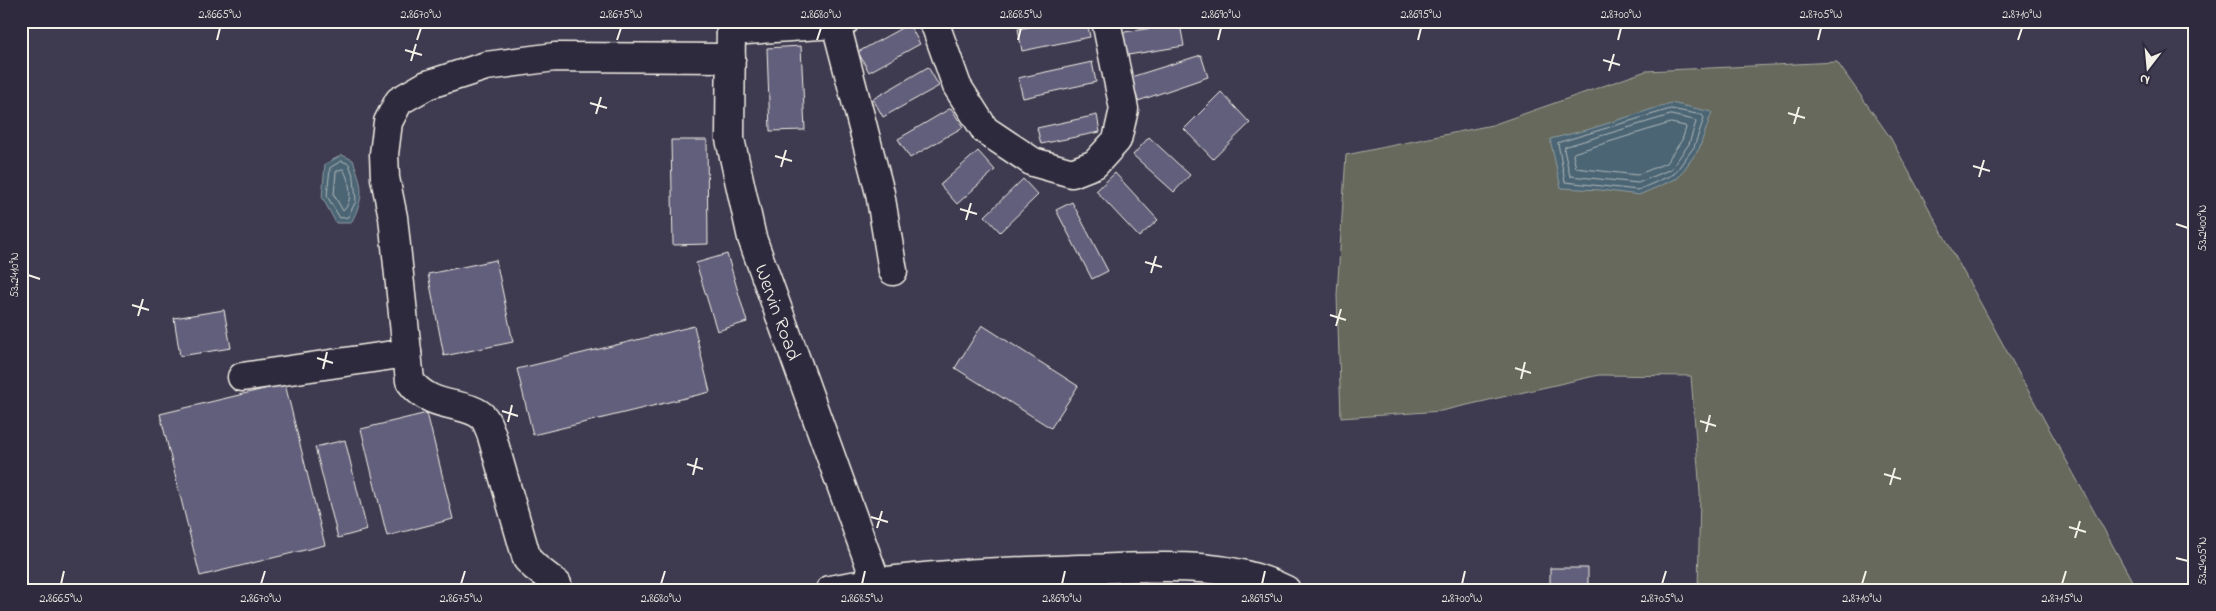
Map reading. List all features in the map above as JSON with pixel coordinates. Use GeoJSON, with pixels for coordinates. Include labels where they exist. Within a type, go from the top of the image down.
{"type":"FeatureCollection","features":[{"type":"Feature","properties":{"kind":"street"},"geometry":{"type":"LineString","coordinates":[[932,21],[936,27],[957,86],[985,130],[1033,162],[1072,173],[1095,164],[1117,140],[1124,109],[1106,21]]}},
{"type":"Feature","properties":{"kind":"street"},"geometry":{"type":"LineString","coordinates":[[731,26],[840,23],[880,193],[893,271]]}},
{"type":"Feature","properties":{"kind":"street","name":"Wervin Road"},"geometry":{"type":"LineString","coordinates":[[731,26],[730,139],[752,238],[879,585]]}},
{"type":"Feature","properties":{"kind":"street"},"geometry":{"type":"LineString","coordinates":[[558,590],[557,584],[535,568],[527,559],[491,433],[484,418],[474,412],[429,399],[416,391],[410,382],[393,217],[385,178],[384,154],[388,122],[399,101],[427,86],[486,66],[555,57],[731,58]]}},
{"type":"Feature","properties":{"kind":"street"},"geometry":{"type":"LineString","coordinates":[[242,377],[407,353]]}},
{"type":"Feature","properties":{"kind":"street"},"geometry":{"type":"LineString","coordinates":[[838,589],[1013,571],[1197,566],[1274,586]]}},
{"type":"Feature","properties":{"kind":"green space"},"geometry":{"type":"Polygon","coordinates":[[[1837,62],[1890,137],[2137,590],[1698,590],[1700,493],[1691,376],[1599,375],[1441,411],[1341,418],[1337,295],[1346,155],[1492,125],[1646,71],[1837,62]]]}},
{"type":"Feature","properties":{"kind":"water"},"geometry":{"type":"Polygon","coordinates":[[[1671,103],[1712,112],[1699,149],[1678,178],[1639,195],[1561,188],[1550,139],[1590,129],[1671,103]]]}},
{"type":"Feature","properties":{"kind":"water"},"geometry":{"type":"Polygon","coordinates":[[[342,155],[353,160],[361,192],[359,206],[351,223],[336,223],[322,197],[325,164],[342,155]]]}},
{"type":"Feature","properties":{"kind":"building"},"geometry":{"type":"Polygon","coordinates":[[[1060,21],[1087,21],[1090,37],[1022,51],[1018,29],[1060,21]]]}},
{"type":"Feature","properties":{"kind":"building"},"geometry":{"type":"Polygon","coordinates":[[[909,24],[920,44],[869,72],[858,52],[909,24]]]}},
{"type":"Feature","properties":{"kind":"building"},"geometry":{"type":"Polygon","coordinates":[[[1180,24],[1184,46],[1122,56],[1118,33],[1180,24]]]}},
{"type":"Feature","properties":{"kind":"building"},"geometry":{"type":"Polygon","coordinates":[[[801,46],[805,130],[770,131],[767,48],[801,46]]]}},
{"type":"Feature","properties":{"kind":"building"},"geometry":{"type":"Polygon","coordinates":[[[1201,55],[1208,77],[1138,101],[1131,77],[1201,55]]]}},
{"type":"Feature","properties":{"kind":"building"},"geometry":{"type":"Polygon","coordinates":[[[1092,62],[1096,82],[1023,98],[1018,78],[1092,62]]]}},
{"type":"Feature","properties":{"kind":"building"},"geometry":{"type":"Polygon","coordinates":[[[928,67],[939,86],[883,117],[873,99],[928,67]]]}},
{"type":"Feature","properties":{"kind":"building"},"geometry":{"type":"Polygon","coordinates":[[[1221,92],[1250,123],[1213,159],[1184,129],[1221,92]]]}},
{"type":"Feature","properties":{"kind":"building"},"geometry":{"type":"Polygon","coordinates":[[[951,108],[963,127],[910,158],[898,139],[951,108]]]}},
{"type":"Feature","properties":{"kind":"building"},"geometry":{"type":"Polygon","coordinates":[[[1097,115],[1100,132],[1041,144],[1037,128],[1097,115]]]}},
{"type":"Feature","properties":{"kind":"building"},"geometry":{"type":"Polygon","coordinates":[[[1149,137],[1190,175],[1174,192],[1133,155],[1149,137]]]}},
{"type":"Feature","properties":{"kind":"building"},"geometry":{"type":"Polygon","coordinates":[[[671,140],[707,140],[708,244],[673,245],[671,140]]]}},
{"type":"Feature","properties":{"kind":"building"},"geometry":{"type":"Polygon","coordinates":[[[978,151],[995,170],[957,204],[940,185],[978,151]]]}},
{"type":"Feature","properties":{"kind":"building"},"geometry":{"type":"Polygon","coordinates":[[[1115,173],[1158,220],[1139,237],[1096,191],[1115,173]]]}},
{"type":"Feature","properties":{"kind":"building"},"geometry":{"type":"Polygon","coordinates":[[[1023,179],[1038,195],[1000,232],[985,216],[1023,179]]]}},
{"type":"Feature","properties":{"kind":"building"},"geometry":{"type":"Polygon","coordinates":[[[1072,202],[1108,271],[1092,279],[1056,210],[1072,202]]]}},
{"type":"Feature","properties":{"kind":"building"},"geometry":{"type":"Polygon","coordinates":[[[727,254],[747,322],[717,331],[696,263],[727,254]]]}},
{"type":"Feature","properties":{"kind":"building"},"geometry":{"type":"Polygon","coordinates":[[[496,260],[513,342],[444,356],[428,274],[496,260]]]}},
{"type":"Feature","properties":{"kind":"building"},"geometry":{"type":"Polygon","coordinates":[[[224,310],[231,348],[180,356],[174,318],[224,310]]]}},
{"type":"Feature","properties":{"kind":"building"},"geometry":{"type":"Polygon","coordinates":[[[982,325],[1078,386],[1051,428],[955,368],[982,325]]]}},
{"type":"Feature","properties":{"kind":"building"},"geometry":{"type":"Polygon","coordinates":[[[694,326],[710,392],[533,435],[517,369],[694,326]]]}},
{"type":"Feature","properties":{"kind":"building"},"geometry":{"type":"Polygon","coordinates":[[[285,384],[325,545],[200,576],[160,414],[285,384]]]}},
{"type":"Feature","properties":{"kind":"building"},"geometry":{"type":"Polygon","coordinates":[[[427,413],[453,519],[387,536],[361,429],[427,413]]]}},
{"type":"Feature","properties":{"kind":"building"},"geometry":{"type":"Polygon","coordinates":[[[345,440],[367,530],[338,538],[315,447],[345,440]]]}},
{"type":"Feature","properties":{"kind":"building"},"geometry":{"type":"Polygon","coordinates":[[[1550,568],[1588,568],[1588,590],[1452,590],[1452,585],[1550,586],[1550,568]]]}}]}
